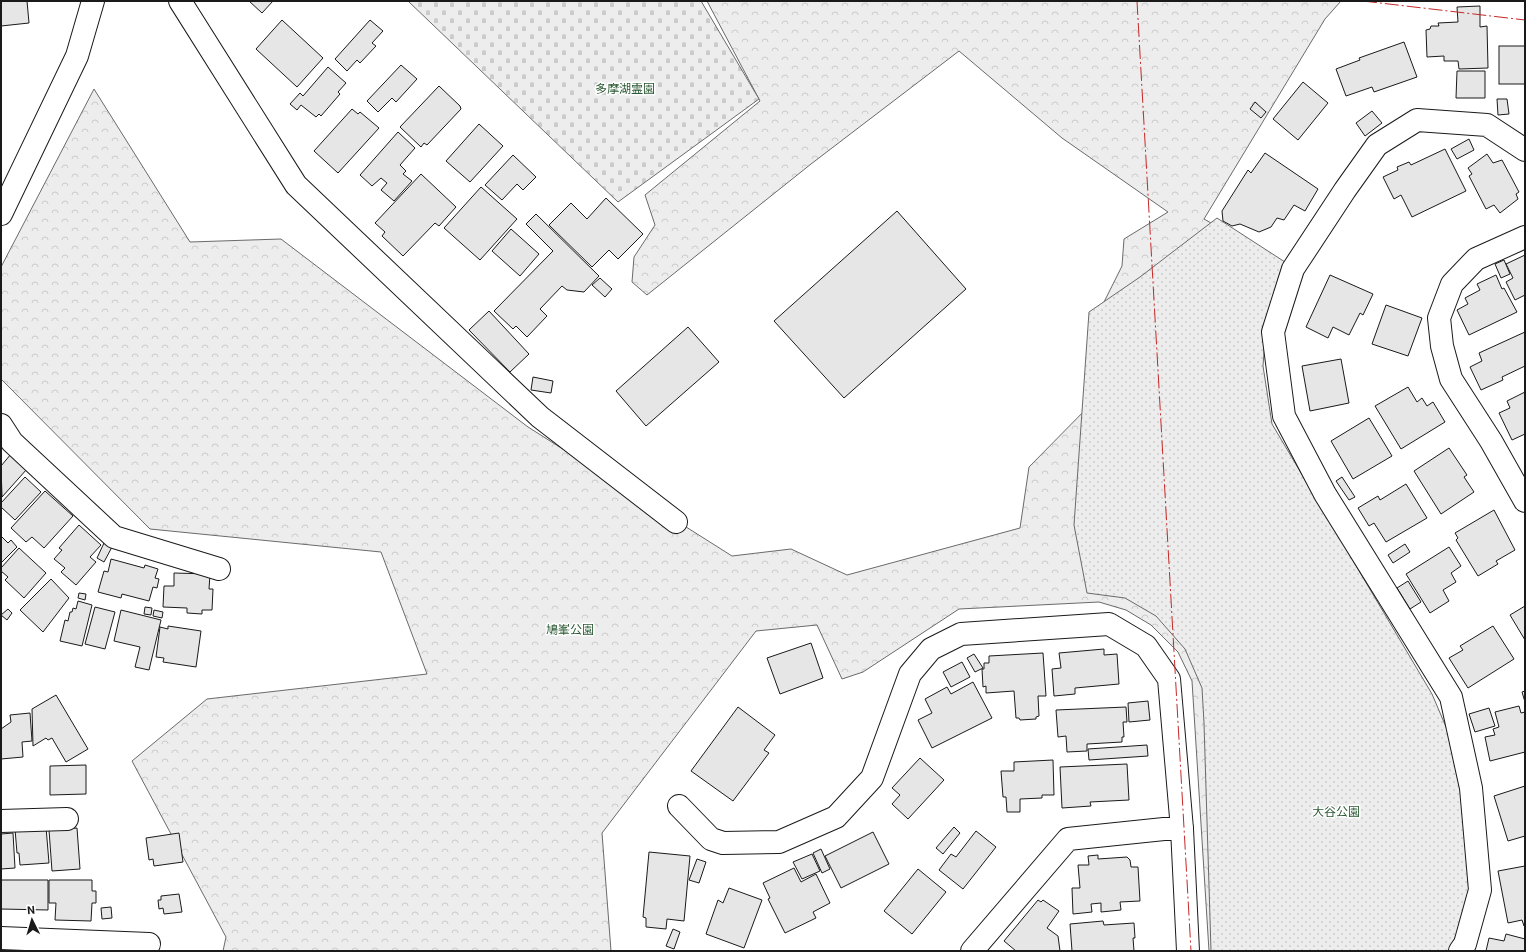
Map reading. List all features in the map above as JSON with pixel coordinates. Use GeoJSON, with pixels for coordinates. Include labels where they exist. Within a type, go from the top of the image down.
{"type":"FeatureCollection","features":[{"type":"Feature","properties":{"kind":"street"},"geometry":{"type":"LineString","coordinates":[[1,214],[77,56],[93,1]]}},
{"type":"Feature","properties":{"kind":"street"},"geometry":{"type":"LineString","coordinates":[[180,1],[296,185],[540,417],[676,522]]}},
{"type":"Feature","properties":{"kind":"street"},"geometry":{"type":"LineString","coordinates":[[1460,951],[1465,944],[1480,890],[1471,788],[1451,697],[1325,494],[1284,416],[1273,332],[1293,269],[1345,190],[1377,145],[1417,120],[1487,125],[1525,150]]}},
{"type":"Feature","properties":{"kind":"street"},"geometry":{"type":"LineString","coordinates":[[1525,237],[1476,259],[1452,284],[1439,318],[1442,346],[1450,378],[1491,441],[1525,501]]}},
{"type":"Feature","properties":{"kind":"street"},"geometry":{"type":"LineString","coordinates":[[1,425],[12,442],[114,537],[219,569]]}},
{"type":"Feature","properties":{"kind":"street"},"geometry":{"type":"LineString","coordinates":[[679,806],[711,839],[723,843],[779,842],[836,817],[872,778],[910,674],[931,648],[961,634],[1108,624],[1146,646],[1169,679],[1182,829],[1188,951]]}},
{"type":"Feature","properties":{"kind":"street"},"geometry":{"type":"LineString","coordinates":[[1,821],[67,819]]}},
{"type":"Feature","properties":{"kind":"street"},"geometry":{"type":"LineString","coordinates":[[972,951],[1068,839],[1164,829],[1182,829]]}},
{"type":"Feature","properties":{"kind":"street"},"geometry":{"type":"LineString","coordinates":[[1,938],[149,944]]}},
{"type":"Feature","properties":{"kind":"green space","name":"多摩湖霊園"},"geometry":{"type":"Polygon","coordinates":[[[408,1],[701,1],[759,99],[618,202],[408,1]]]}},
{"type":"Feature","properties":{"kind":"green space","name":"鳩峯公園"},"geometry":{"type":"Polygon","coordinates":[[[707,1],[1341,1],[1325,19],[1204,219],[1284,264],[1259,369],[1268,426],[1443,951],[1209,951],[1192,681],[1178,652],[1151,625],[1126,610],[1099,602],[959,609],[863,672],[842,679],[817,625],[756,631],[602,833],[611,951],[223,951],[226,937],[132,761],[207,699],[427,674],[381,552],[150,529],[1,379],[1,267],[94,89],[190,242],[281,239],[528,427],[732,556],[791,549],[847,575],[1020,528],[1029,467],[1095,400],[1099,312],[1122,266],[1124,239],[1168,212],[1062,138],[959,51],[811,164],[647,295],[632,282],[634,257],[655,225],[645,195],[760,101],[707,1]]]}},
{"type":"Feature","properties":{"kind":"green space","name":"大谷公園"},"geometry":{"type":"Polygon","coordinates":[[[1217,218],[1288,264],[1266,326],[1263,366],[1272,424],[1432,694],[1452,741],[1463,782],[1469,897],[1461,926],[1448,951],[1211,951],[1202,688],[1185,649],[1156,616],[1125,598],[1087,593],[1074,525],[1089,312],[1140,277],[1217,218]]]}},
{"type":"Feature","properties":{"kind":"building"},"geometry":{"type":"Polygon","coordinates":[[[1,1],[27,1],[29,23],[1,26],[1,1]]]}},
{"type":"Feature","properties":{"kind":"building"},"geometry":{"type":"Polygon","coordinates":[[[249,1],[273,1],[262,13],[249,1]]]}},
{"type":"Feature","properties":{"kind":"building"},"geometry":{"type":"Polygon","coordinates":[[[1480,6],[1480,27],[1487,26],[1488,68],[1459,69],[1458,61],[1444,61],[1444,56],[1427,57],[1426,30],[1430,29],[1431,26],[1439,26],[1438,23],[1458,22],[1457,7],[1480,6]]]}},
{"type":"Feature","properties":{"kind":"building"},"geometry":{"type":"Polygon","coordinates":[[[282,20],[323,58],[297,87],[256,49],[282,20]]]}},
{"type":"Feature","properties":{"kind":"building"},"geometry":{"type":"Polygon","coordinates":[[[370,20],[383,31],[372,43],[376,46],[360,63],[357,60],[347,71],[335,59],[370,20]]]}},
{"type":"Feature","properties":{"kind":"building"},"geometry":{"type":"Polygon","coordinates":[[[1404,42],[1417,77],[1374,92],[1372,87],[1346,96],[1336,69],[1360,60],[1359,58],[1404,42]]]}},
{"type":"Feature","properties":{"kind":"building"},"geometry":{"type":"Polygon","coordinates":[[[1499,46],[1525,46],[1525,84],[1499,84],[1499,46]]]}},
{"type":"Feature","properties":{"kind":"building"},"geometry":{"type":"Polygon","coordinates":[[[401,65],[417,79],[396,102],[392,98],[378,112],[367,101],[401,65]]]}},
{"type":"Feature","properties":{"kind":"building"},"geometry":{"type":"Polygon","coordinates":[[[328,67],[346,83],[338,92],[340,94],[321,116],[319,114],[316,117],[301,105],[297,110],[290,104],[300,93],[303,96],[328,67]]]}},
{"type":"Feature","properties":{"kind":"building"},"geometry":{"type":"Polygon","coordinates":[[[1457,71],[1485,71],[1485,98],[1456,98],[1457,71]]]}},
{"type":"Feature","properties":{"kind":"building"},"geometry":{"type":"Polygon","coordinates":[[[1303,82],[1328,103],[1298,140],[1273,119],[1303,82]]]}},
{"type":"Feature","properties":{"kind":"building"},"geometry":{"type":"Polygon","coordinates":[[[439,86],[460,106],[461,109],[427,145],[424,143],[421,147],[400,127],[439,86]]]}},
{"type":"Feature","properties":{"kind":"building"},"geometry":{"type":"Polygon","coordinates":[[[1497,99],[1507,99],[1509,114],[1498,115],[1497,99]]]}},
{"type":"Feature","properties":{"kind":"building"},"geometry":{"type":"Polygon","coordinates":[[[1255,102],[1266,112],[1261,118],[1250,109],[1255,102]]]}},
{"type":"Feature","properties":{"kind":"building"},"geometry":{"type":"Polygon","coordinates":[[[352,109],[358,114],[360,112],[379,128],[338,173],[314,151],[352,109]]]}},
{"type":"Feature","properties":{"kind":"building"},"geometry":{"type":"Polygon","coordinates":[[[1372,111],[1382,123],[1365,136],[1356,123],[1372,111]]]}},
{"type":"Feature","properties":{"kind":"building"},"geometry":{"type":"Polygon","coordinates":[[[479,124],[503,146],[470,182],[446,161],[479,124]]]}},
{"type":"Feature","properties":{"kind":"building"},"geometry":{"type":"Polygon","coordinates":[[[398,132],[415,148],[400,165],[406,171],[403,174],[412,181],[394,201],[381,190],[387,183],[381,178],[372,186],[360,175],[398,132]]]}},
{"type":"Feature","properties":{"kind":"building"},"geometry":{"type":"Polygon","coordinates":[[[1469,139],[1474,150],[1457,159],[1451,149],[1469,139]]]}},
{"type":"Feature","properties":{"kind":"building"},"geometry":{"type":"Polygon","coordinates":[[[1445,149],[1466,191],[1412,217],[1401,195],[1394,199],[1383,177],[1398,170],[1397,167],[1409,162],[1411,165],[1445,149]]]}},
{"type":"Feature","properties":{"kind":"building"},"geometry":{"type":"Polygon","coordinates":[[[1265,153],[1318,189],[1305,211],[1294,205],[1284,220],[1277,218],[1271,227],[1259,232],[1240,224],[1232,226],[1223,221],[1222,211],[1248,170],[1251,173],[1265,153]]]}},
{"type":"Feature","properties":{"kind":"building"},"geometry":{"type":"Polygon","coordinates":[[[1487,154],[1493,163],[1502,160],[1519,192],[1516,194],[1518,199],[1500,213],[1494,205],[1486,209],[1469,176],[1472,174],[1468,168],[1487,154]]]}},
{"type":"Feature","properties":{"kind":"building"},"geometry":{"type":"Polygon","coordinates":[[[513,155],[536,177],[523,190],[517,184],[502,200],[485,185],[513,155]]]}},
{"type":"Feature","properties":{"kind":"building"},"geometry":{"type":"Polygon","coordinates":[[[421,174],[456,207],[439,226],[435,223],[403,256],[382,236],[385,232],[375,223],[421,174]]]}},
{"type":"Feature","properties":{"kind":"building"},"geometry":{"type":"Polygon","coordinates":[[[481,187],[517,219],[480,260],[444,228],[481,187]]]}},
{"type":"Feature","properties":{"kind":"building"},"geometry":{"type":"Polygon","coordinates":[[[606,198],[643,234],[618,259],[609,250],[592,267],[549,225],[571,203],[587,219],[606,198]]]}},
{"type":"Feature","properties":{"kind":"building"},"geometry":{"type":"Polygon","coordinates":[[[897,211],[966,289],[844,398],[774,321],[897,211]]]}},
{"type":"Feature","properties":{"kind":"building"},"geometry":{"type":"Polygon","coordinates":[[[536,214],[599,276],[584,292],[567,290],[562,286],[540,309],[547,316],[527,337],[516,326],[513,329],[494,311],[553,251],[526,224],[536,214]]]}},
{"type":"Feature","properties":{"kind":"building"},"geometry":{"type":"Polygon","coordinates":[[[511,229],[539,254],[520,276],[492,251],[511,229]]]}},
{"type":"Feature","properties":{"kind":"building"},"geometry":{"type":"Polygon","coordinates":[[[1525,255],[1525,295],[1515,300],[1506,282],[1513,278],[1506,264],[1525,255]]]}},
{"type":"Feature","properties":{"kind":"building"},"geometry":{"type":"Polygon","coordinates":[[[1504,260],[1510,274],[1501,278],[1495,264],[1504,260]]]}},
{"type":"Feature","properties":{"kind":"building"},"geometry":{"type":"Polygon","coordinates":[[[1330,275],[1373,294],[1363,315],[1360,313],[1349,335],[1333,327],[1328,338],[1306,327],[1330,275]]]}},
{"type":"Feature","properties":{"kind":"building"},"geometry":{"type":"Polygon","coordinates":[[[1496,275],[1502,289],[1504,288],[1517,312],[1469,335],[1457,310],[1468,304],[1465,298],[1480,290],[1477,284],[1496,275]]]}},
{"type":"Feature","properties":{"kind":"building"},"geometry":{"type":"Polygon","coordinates":[[[600,278],[612,289],[605,297],[592,285],[600,278]]]}},
{"type":"Feature","properties":{"kind":"building"},"geometry":{"type":"Polygon","coordinates":[[[1386,305],[1422,318],[1408,356],[1372,344],[1386,305]]]}},
{"type":"Feature","properties":{"kind":"building"},"geometry":{"type":"Polygon","coordinates":[[[489,311],[529,354],[510,372],[469,330],[489,311]]]}},
{"type":"Feature","properties":{"kind":"building"},"geometry":{"type":"Polygon","coordinates":[[[688,327],[719,362],[646,426],[616,391],[688,327]]]}},
{"type":"Feature","properties":{"kind":"building"},"geometry":{"type":"Polygon","coordinates":[[[1525,332],[1525,366],[1502,377],[1503,380],[1481,390],[1470,367],[1482,361],[1479,353],[1525,332]]]}},
{"type":"Feature","properties":{"kind":"building"},"geometry":{"type":"Polygon","coordinates":[[[1341,359],[1349,403],[1310,411],[1302,366],[1341,359]]]}},
{"type":"Feature","properties":{"kind":"building"},"geometry":{"type":"Polygon","coordinates":[[[533,377],[553,381],[551,393],[531,390],[533,377]]]}},
{"type":"Feature","properties":{"kind":"building"},"geometry":{"type":"Polygon","coordinates":[[[1408,387],[1417,402],[1422,398],[1427,406],[1433,402],[1445,422],[1401,449],[1375,406],[1408,387]]]}},
{"type":"Feature","properties":{"kind":"building"},"geometry":{"type":"Polygon","coordinates":[[[1525,392],[1525,434],[1512,440],[1499,413],[1510,408],[1507,401],[1525,392]]]}},
{"type":"Feature","properties":{"kind":"building"},"geometry":{"type":"Polygon","coordinates":[[[1369,418],[1392,456],[1353,479],[1331,441],[1369,418]]]}},
{"type":"Feature","properties":{"kind":"building"},"geometry":{"type":"Polygon","coordinates":[[[1449,448],[1467,475],[1464,477],[1474,492],[1441,514],[1414,471],[1449,448]]]}},
{"type":"Feature","properties":{"kind":"building"},"geometry":{"type":"Polygon","coordinates":[[[11,454],[27,469],[2,497],[1,466],[11,454]]]}},
{"type":"Feature","properties":{"kind":"building"},"geometry":{"type":"Polygon","coordinates":[[[25,477],[41,492],[15,520],[1,507],[1,503],[25,477]]]}},
{"type":"Feature","properties":{"kind":"building"},"geometry":{"type":"Polygon","coordinates":[[[1342,477],[1355,497],[1349,500],[1336,481],[1342,477]]]}},
{"type":"Feature","properties":{"kind":"building"},"geometry":{"type":"Polygon","coordinates":[[[1406,484],[1427,518],[1386,542],[1374,523],[1369,526],[1358,508],[1378,496],[1380,500],[1406,484]]]}},
{"type":"Feature","properties":{"kind":"building"},"geometry":{"type":"Polygon","coordinates":[[[45,491],[73,516],[44,548],[32,537],[26,542],[11,528],[45,491]]]}},
{"type":"Feature","properties":{"kind":"building"},"geometry":{"type":"Polygon","coordinates":[[[1494,510],[1515,550],[1496,561],[1498,564],[1478,576],[1456,540],[1458,538],[1455,533],[1494,510]]]}},
{"type":"Feature","properties":{"kind":"building"},"geometry":{"type":"Polygon","coordinates":[[[79,525],[101,545],[90,557],[96,562],[76,585],[61,572],[65,568],[54,559],[62,550],[59,548],[79,525]]]}},
{"type":"Feature","properties":{"kind":"building"},"geometry":{"type":"Polygon","coordinates":[[[1,536],[8,543],[11,540],[17,547],[1,563],[1,536]]]}},
{"type":"Feature","properties":{"kind":"building"},"geometry":{"type":"Polygon","coordinates":[[[104,543],[112,547],[104,562],[97,558],[104,543]]]}},
{"type":"Feature","properties":{"kind":"building"},"geometry":{"type":"Polygon","coordinates":[[[1405,544],[1410,552],[1393,563],[1388,555],[1405,544]]]}},
{"type":"Feature","properties":{"kind":"building"},"geometry":{"type":"Polygon","coordinates":[[[1449,547],[1461,566],[1451,573],[1456,582],[1443,590],[1449,601],[1430,613],[1406,574],[1449,547]]]}},
{"type":"Feature","properties":{"kind":"building"},"geometry":{"type":"Polygon","coordinates":[[[19,548],[46,573],[24,598],[5,580],[8,577],[1,571],[1,568],[19,548]]]}},
{"type":"Feature","properties":{"kind":"building"},"geometry":{"type":"Polygon","coordinates":[[[111,559],[144,568],[145,565],[158,569],[155,578],[159,579],[157,588],[153,587],[149,601],[122,594],[121,598],[98,592],[104,571],[108,572],[111,559]]]}},
{"type":"Feature","properties":{"kind":"building"},"geometry":{"type":"Polygon","coordinates":[[[174,573],[210,574],[209,589],[213,589],[212,610],[202,610],[202,614],[187,613],[187,608],[163,607],[164,586],[174,586],[174,573]]]}},
{"type":"Feature","properties":{"kind":"building"},"geometry":{"type":"Polygon","coordinates":[[[51,579],[69,598],[43,632],[20,610],[51,579]]]}},
{"type":"Feature","properties":{"kind":"building"},"geometry":{"type":"Polygon","coordinates":[[[1408,581],[1421,602],[1410,609],[1397,588],[1408,581]]]}},
{"type":"Feature","properties":{"kind":"building"},"geometry":{"type":"Polygon","coordinates":[[[79,593],[86,594],[85,600],[78,598],[79,593]]]}},
{"type":"Feature","properties":{"kind":"building"},"geometry":{"type":"Polygon","coordinates":[[[78,601],[92,605],[82,646],[60,641],[65,620],[68,621],[70,612],[72,612],[73,608],[76,609],[78,601]]]}},
{"type":"Feature","properties":{"kind":"building"},"geometry":{"type":"Polygon","coordinates":[[[1525,606],[1525,640],[1510,615],[1525,606]]]}},
{"type":"Feature","properties":{"kind":"building"},"geometry":{"type":"Polygon","coordinates":[[[95,607],[115,612],[105,649],[85,644],[95,607]]]}},
{"type":"Feature","properties":{"kind":"building"},"geometry":{"type":"Polygon","coordinates":[[[145,607],[152,608],[151,615],[144,614],[145,607]]]}},
{"type":"Feature","properties":{"kind":"building"},"geometry":{"type":"Polygon","coordinates":[[[8,609],[12,613],[7,620],[1,615],[8,609]]]}},
{"type":"Feature","properties":{"kind":"building"},"geometry":{"type":"Polygon","coordinates":[[[121,610],[161,620],[149,670],[135,667],[140,647],[114,641],[121,610]]]}},
{"type":"Feature","properties":{"kind":"building"},"geometry":{"type":"Polygon","coordinates":[[[154,610],[163,612],[162,618],[153,616],[154,610]]]}},
{"type":"Feature","properties":{"kind":"building"},"geometry":{"type":"Polygon","coordinates":[[[168,626],[201,631],[196,667],[163,662],[164,658],[156,657],[160,627],[168,629],[168,626]]]}},
{"type":"Feature","properties":{"kind":"building"},"geometry":{"type":"Polygon","coordinates":[[[1493,626],[1514,659],[1468,688],[1449,658],[1463,650],[1460,646],[1493,626]]]}},
{"type":"Feature","properties":{"kind":"building"},"geometry":{"type":"Polygon","coordinates":[[[811,643],[823,678],[780,694],[767,658],[811,643]]]}},
{"type":"Feature","properties":{"kind":"building"},"geometry":{"type":"Polygon","coordinates":[[[1104,649],[1104,655],[1117,654],[1119,684],[1075,688],[1075,694],[1054,696],[1052,669],[1061,668],[1059,653],[1104,649]]]}},
{"type":"Feature","properties":{"kind":"building"},"geometry":{"type":"Polygon","coordinates":[[[1043,653],[1046,696],[1038,696],[1039,716],[1036,717],[1036,719],[1020,720],[1019,718],[1016,718],[1014,691],[986,693],[986,686],[983,687],[982,669],[984,669],[984,663],[989,663],[989,656],[1043,653]]]}},
{"type":"Feature","properties":{"kind":"building"},"geometry":{"type":"Polygon","coordinates":[[[974,654],[983,668],[975,672],[967,658],[974,654]]]}},
{"type":"Feature","properties":{"kind":"building"},"geometry":{"type":"Polygon","coordinates":[[[962,662],[970,677],[951,687],[943,672],[962,662]]]}},
{"type":"Feature","properties":{"kind":"building"},"geometry":{"type":"Polygon","coordinates":[[[973,682],[992,718],[932,748],[918,720],[932,713],[925,699],[947,687],[951,694],[973,682]]]}},
{"type":"Feature","properties":{"kind":"building"},"geometry":{"type":"Polygon","coordinates":[[[1525,691],[1525,702],[1522,692],[1525,691]]]}},
{"type":"Feature","properties":{"kind":"building"},"geometry":{"type":"Polygon","coordinates":[[[56,695],[88,749],[66,762],[52,738],[48,740],[46,738],[33,746],[32,709],[56,695]]]}},
{"type":"Feature","properties":{"kind":"building"},"geometry":{"type":"Polygon","coordinates":[[[1148,701],[1150,720],[1129,722],[1128,703],[1148,701]]]}},
{"type":"Feature","properties":{"kind":"building"},"geometry":{"type":"Polygon","coordinates":[[[1519,706],[1521,713],[1525,712],[1525,752],[1490,761],[1485,737],[1495,735],[1493,729],[1499,727],[1495,712],[1519,706]]]}},
{"type":"Feature","properties":{"kind":"building"},"geometry":{"type":"Polygon","coordinates":[[[738,707],[775,735],[764,750],[769,753],[733,801],[691,771],[738,707]]]}},
{"type":"Feature","properties":{"kind":"building"},"geometry":{"type":"Polygon","coordinates":[[[1126,707],[1127,722],[1123,722],[1124,737],[1122,737],[1122,742],[1087,744],[1087,751],[1067,752],[1066,736],[1058,737],[1056,710],[1126,707]]]}},
{"type":"Feature","properties":{"kind":"building"},"geometry":{"type":"Polygon","coordinates":[[[1489,708],[1495,726],[1475,732],[1469,714],[1489,708]]]}},
{"type":"Feature","properties":{"kind":"building"},"geometry":{"type":"Polygon","coordinates":[[[30,713],[32,741],[22,742],[23,757],[1,759],[1,729],[11,722],[10,715],[30,713]]]}},
{"type":"Feature","properties":{"kind":"building"},"geometry":{"type":"Polygon","coordinates":[[[1147,745],[1148,756],[1089,760],[1088,749],[1147,745]]]}},
{"type":"Feature","properties":{"kind":"building"},"geometry":{"type":"Polygon","coordinates":[[[920,758],[944,780],[908,819],[892,804],[900,795],[892,788],[920,758]]]}},
{"type":"Feature","properties":{"kind":"building"},"geometry":{"type":"Polygon","coordinates":[[[1053,760],[1054,795],[1042,795],[1042,798],[1020,799],[1020,812],[1007,812],[1006,797],[1003,797],[1001,771],[1014,771],[1014,762],[1053,760]]]}},
{"type":"Feature","properties":{"kind":"building"},"geometry":{"type":"Polygon","coordinates":[[[1127,764],[1129,800],[1090,802],[1091,806],[1062,808],[1060,767],[1127,764]]]}},
{"type":"Feature","properties":{"kind":"building"},"geometry":{"type":"Polygon","coordinates":[[[86,765],[86,794],[50,795],[50,766],[86,765]]]}},
{"type":"Feature","properties":{"kind":"building"},"geometry":{"type":"Polygon","coordinates":[[[1525,786],[1525,836],[1508,841],[1494,796],[1525,786]]]}},
{"type":"Feature","properties":{"kind":"building"},"geometry":{"type":"Polygon","coordinates":[[[46,827],[49,863],[20,865],[19,853],[17,853],[15,829],[46,827]]]}},
{"type":"Feature","properties":{"kind":"building"},"geometry":{"type":"Polygon","coordinates":[[[954,827],[960,833],[943,854],[936,848],[954,827]]]}},
{"type":"Feature","properties":{"kind":"building"},"geometry":{"type":"Polygon","coordinates":[[[77,828],[80,869],[52,871],[49,830],[77,828]]]}},
{"type":"Feature","properties":{"kind":"building"},"geometry":{"type":"Polygon","coordinates":[[[976,831],[996,847],[963,889],[939,870],[951,854],[956,857],[976,831]]]}},
{"type":"Feature","properties":{"kind":"building"},"geometry":{"type":"Polygon","coordinates":[[[873,832],[889,864],[841,888],[825,856],[873,832]]]}},
{"type":"Feature","properties":{"kind":"building"},"geometry":{"type":"Polygon","coordinates":[[[13,833],[15,868],[1,869],[1,834],[13,833]]]}},
{"type":"Feature","properties":{"kind":"building"},"geometry":{"type":"Polygon","coordinates":[[[179,833],[183,862],[154,866],[153,859],[149,860],[146,838],[179,833]]]}},
{"type":"Feature","properties":{"kind":"building"},"geometry":{"type":"Polygon","coordinates":[[[821,849],[830,869],[822,873],[813,853],[821,849]]]}},
{"type":"Feature","properties":{"kind":"building"},"geometry":{"type":"Polygon","coordinates":[[[649,852],[690,856],[684,921],[667,919],[666,929],[646,927],[646,918],[643,917],[649,852]]]}},
{"type":"Feature","properties":{"kind":"building"},"geometry":{"type":"Polygon","coordinates":[[[812,854],[820,871],[802,879],[793,862],[812,854]]]}},
{"type":"Feature","properties":{"kind":"building"},"geometry":{"type":"Polygon","coordinates":[[[1098,855],[1098,859],[1127,857],[1130,860],[1131,867],[1138,867],[1140,901],[1120,902],[1121,910],[1101,912],[1101,903],[1091,904],[1092,912],[1073,914],[1072,888],[1080,888],[1078,865],[1089,865],[1088,856],[1098,855]]]}},
{"type":"Feature","properties":{"kind":"building"},"geometry":{"type":"Polygon","coordinates":[[[697,859],[706,862],[699,883],[689,880],[697,859]]]}},
{"type":"Feature","properties":{"kind":"building"},"geometry":{"type":"Polygon","coordinates":[[[1525,866],[1524,926],[1522,920],[1508,923],[1498,871],[1525,866]]]}},
{"type":"Feature","properties":{"kind":"building"},"geometry":{"type":"Polygon","coordinates":[[[794,868],[801,882],[816,874],[830,903],[813,912],[816,918],[785,933],[768,899],[770,898],[763,883],[794,868]]]}},
{"type":"Feature","properties":{"kind":"building"},"geometry":{"type":"Polygon","coordinates":[[[918,869],[946,892],[912,934],[884,911],[918,869]]]}},
{"type":"Feature","properties":{"kind":"building"},"geometry":{"type":"Polygon","coordinates":[[[1,880],[48,880],[48,910],[1,909],[1,880]]]}},
{"type":"Feature","properties":{"kind":"building"},"geometry":{"type":"Polygon","coordinates":[[[49,880],[92,880],[92,891],[96,891],[96,903],[92,903],[91,921],[55,920],[56,903],[49,903],[49,880]]]}},
{"type":"Feature","properties":{"kind":"building"},"geometry":{"type":"Polygon","coordinates":[[[729,888],[762,900],[744,948],[706,934],[718,900],[723,903],[729,888]]]}},
{"type":"Feature","properties":{"kind":"building"},"geometry":{"type":"Polygon","coordinates":[[[179,894],[182,912],[164,914],[163,908],[159,909],[158,900],[161,900],[161,896],[179,894]]]}},
{"type":"Feature","properties":{"kind":"building"},"geometry":{"type":"Polygon","coordinates":[[[1038,900],[1041,902],[1043,900],[1059,911],[1047,928],[1058,936],[1060,951],[1016,951],[1004,941],[1038,900]]]}},
{"type":"Feature","properties":{"kind":"building"},"geometry":{"type":"Polygon","coordinates":[[[111,907],[112,918],[102,919],[101,908],[111,907]]]}},
{"type":"Feature","properties":{"kind":"building"},"geometry":{"type":"Polygon","coordinates":[[[1103,921],[1104,925],[1134,923],[1134,951],[1072,951],[1070,924],[1103,921]]]}},
{"type":"Feature","properties":{"kind":"building"},"geometry":{"type":"Polygon","coordinates":[[[673,929],[680,932],[674,949],[666,946],[673,929]]]}},
{"type":"Feature","properties":{"kind":"building"},"geometry":{"type":"Polygon","coordinates":[[[1506,934],[1525,939],[1525,951],[1486,951],[1489,938],[1504,941],[1506,934]]]}},
{"type":"Feature","properties":{"kind":"building"},"geometry":{"type":"Polygon","coordinates":[[[1,947],[26,947],[26,951],[1,951],[1,947]]]}},
{"type":"Feature","properties":{"kind":"power"},"geometry":{"type":"LineString","coordinates":[[1137,1],[1191,951]]}},
{"type":"Feature","properties":{"kind":"power"},"geometry":{"type":"LineString","coordinates":[[1363,1],[1525,20]]}}]}
